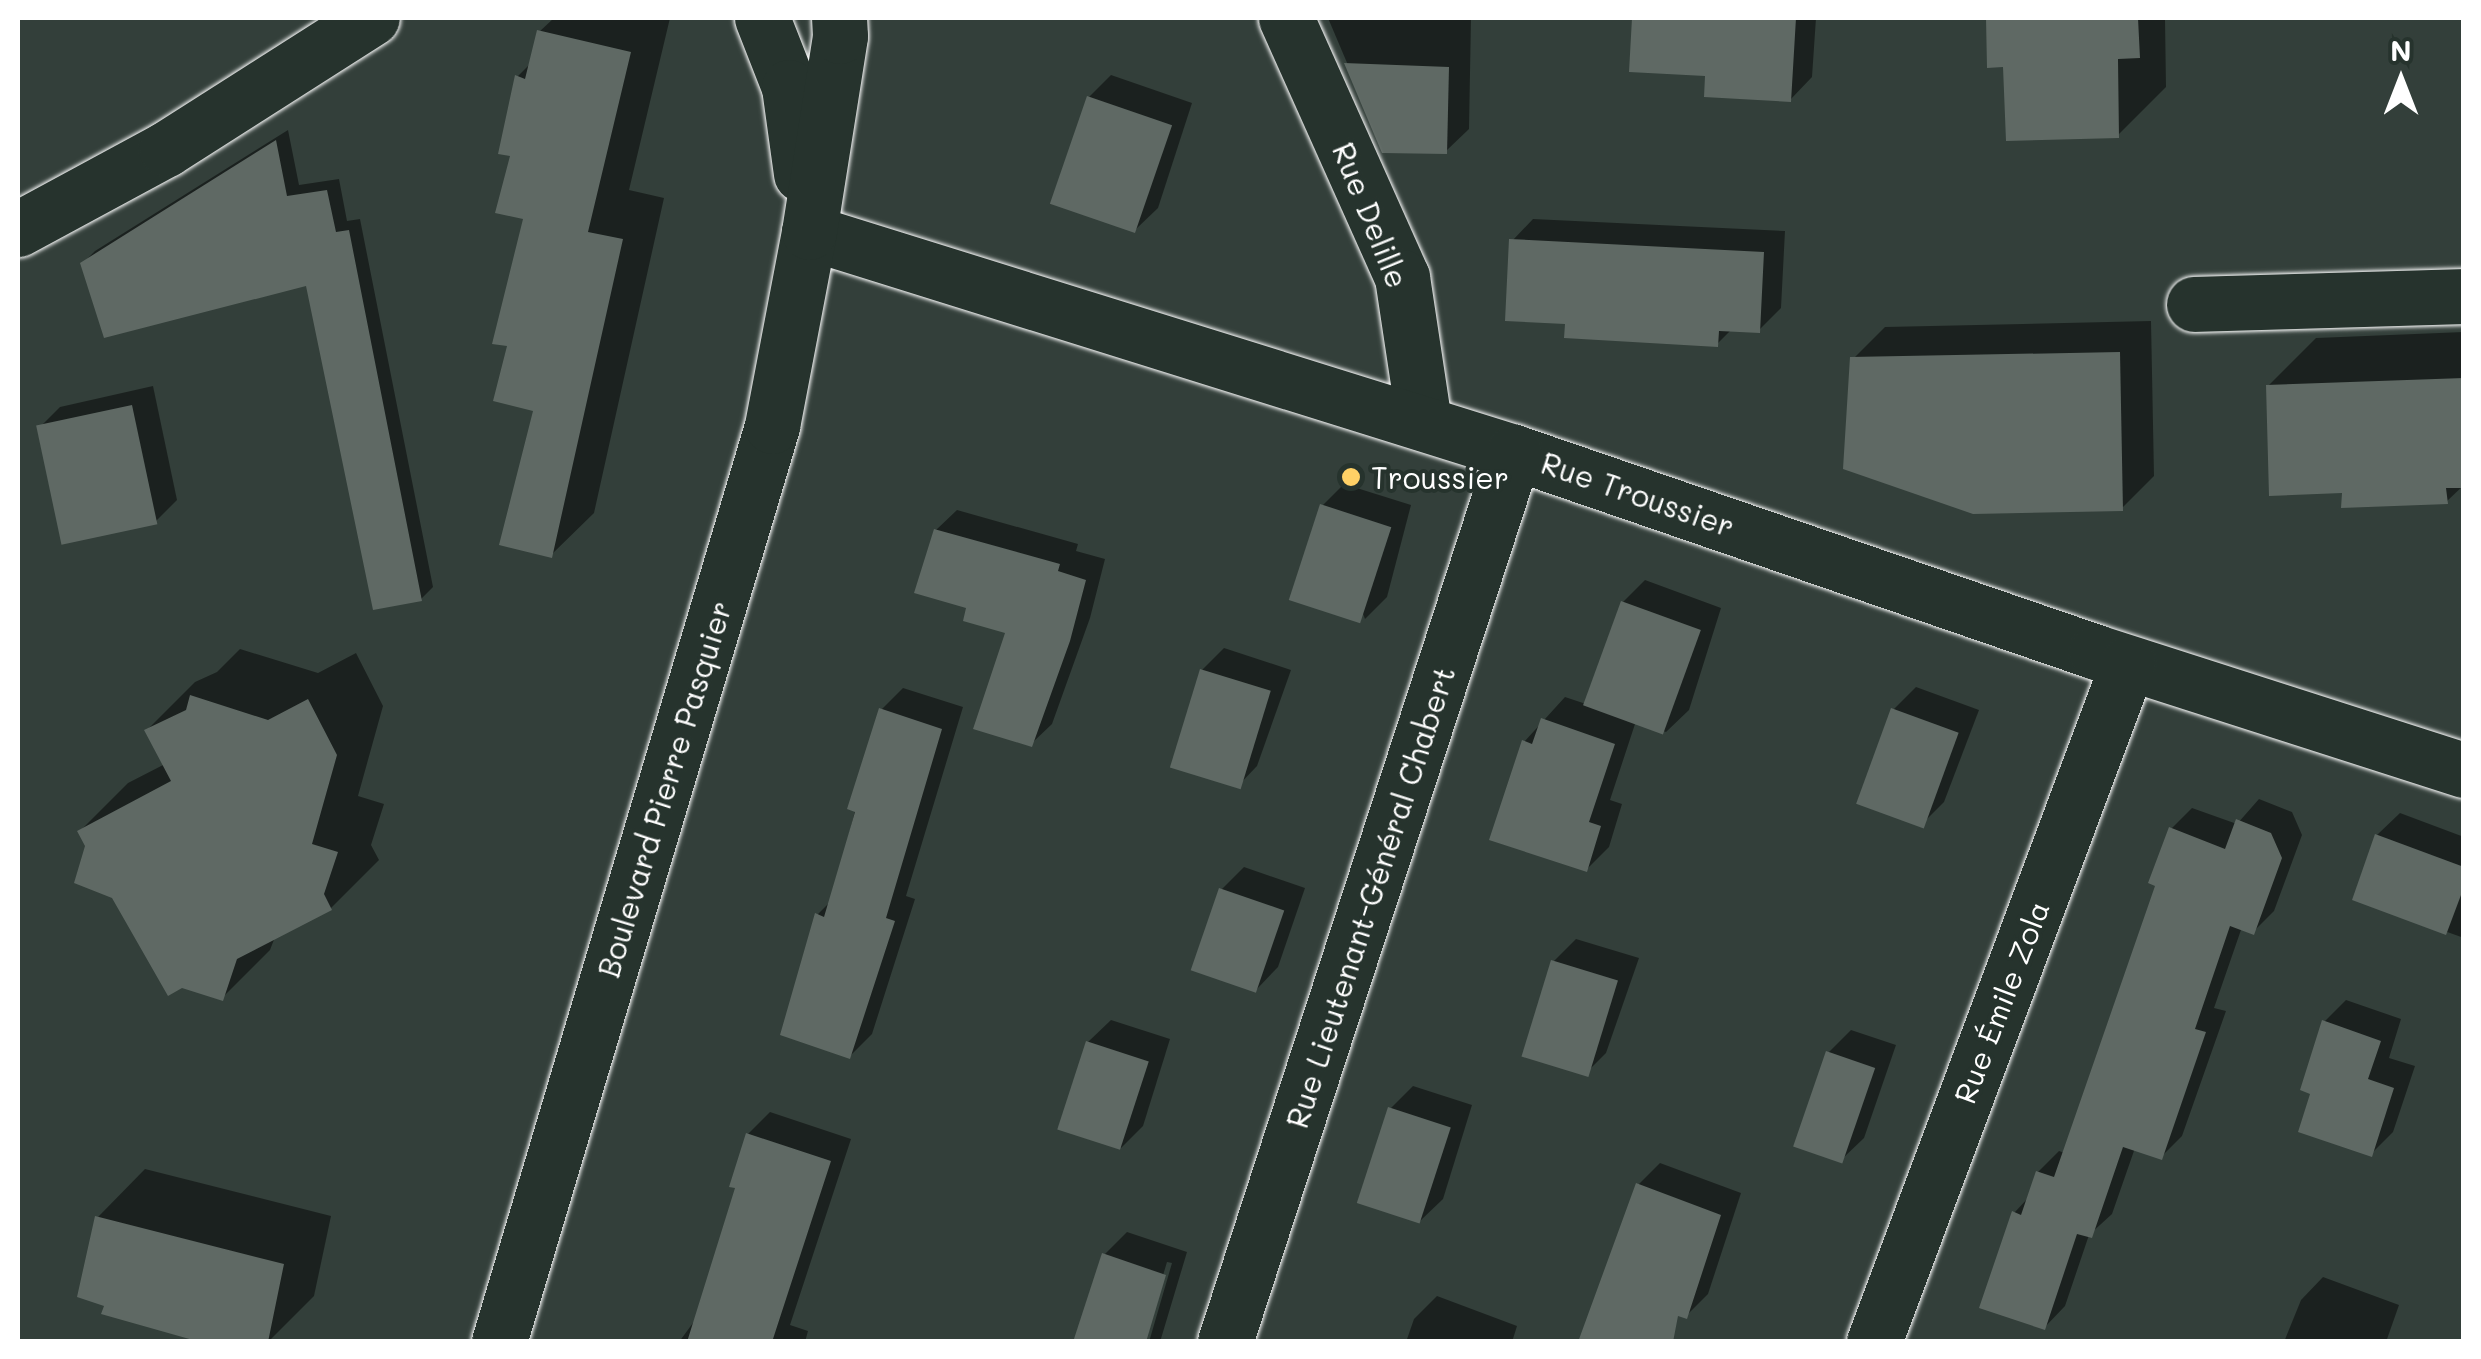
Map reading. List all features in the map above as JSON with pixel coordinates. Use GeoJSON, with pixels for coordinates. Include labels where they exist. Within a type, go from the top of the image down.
{"type":"FeatureCollection","features":[{"type":"Feature","properties":{"kind":"street"},"geometry":{"type":"LineString","coordinates":[[18,229],[166,149],[372,18]]}},
{"type":"Feature","properties":{"kind":"street","name":"Boulevard Pierre Pasquier"},"geometry":{"type":"LineString","coordinates":[[762,18],[789,87],[808,232]]}},
{"type":"Feature","properties":{"kind":"street","name":"Boulevard Pierre Pasquier"},"geometry":{"type":"LineString","coordinates":[[498,1342],[772,426],[808,232],[840,36],[839,18]]}},
{"type":"Feature","properties":{"kind":"street","name":"Rue Delille"},"geometry":{"type":"LineString","coordinates":[[1286,18],[1402,277],[1424,423]]}},
{"type":"Feature","properties":{"kind":"street","name":"Rue Troussier"},"geometry":{"type":"LineString","coordinates":[[808,232],[1514,452],[2128,663],[2464,770]]}},
{"type":"Feature","properties":{"kind":"street"},"geometry":{"type":"LineString","coordinates":[[2194,304],[2464,296]]}},
{"type":"Feature","properties":{"kind":"street","name":"Rue Lieutenant-Général Chabert"},"geometry":{"type":"LineString","coordinates":[[1225,1342],[1514,452]]}},
{"type":"Feature","properties":{"kind":"street","name":"Rue Émile Zola"},"geometry":{"type":"LineString","coordinates":[[1874,1342],[2128,663]]}},
{"type":"Feature","properties":{"kind":"building"},"geometry":{"type":"Polygon","coordinates":[[[1632,18],[1796,18],[1791,102],[1704,97],[1705,76],[1629,72],[1632,18]]]}},
{"type":"Feature","properties":{"kind":"building"},"geometry":{"type":"Polygon","coordinates":[[[1986,18],[2138,18],[2140,58],[2118,59],[2119,138],[2006,141],[2003,67],[1987,68],[1986,18]]]}},
{"type":"Feature","properties":{"kind":"building"},"geometry":{"type":"Polygon","coordinates":[[[537,30],[631,52],[588,232],[623,239],[552,558],[499,545],[533,411],[493,401],[507,346],[492,344],[523,219],[495,213],[510,156],[498,154],[515,75],[525,79],[537,30]]]}},
{"type":"Feature","properties":{"kind":"building"},"geometry":{"type":"Polygon","coordinates":[[[1344,63],[1449,67],[1447,154],[1382,153],[1344,63]]]}},
{"type":"Feature","properties":{"kind":"building"},"geometry":{"type":"Polygon","coordinates":[[[1087,96],[1172,125],[1135,233],[1050,204],[1087,96]]]}},
{"type":"Feature","properties":{"kind":"building"},"geometry":{"type":"Polygon","coordinates":[[[276,140],[287,196],[327,190],[336,232],[349,230],[422,601],[373,610],[306,286],[104,338],[80,263],[276,140]]]}},
{"type":"Feature","properties":{"kind":"building"},"geometry":{"type":"Polygon","coordinates":[[[1509,239],[1764,252],[1760,333],[1719,331],[1718,347],[1564,338],[1565,324],[1505,321],[1509,239]]]}},
{"type":"Feature","properties":{"kind":"building"},"geometry":{"type":"Polygon","coordinates":[[[2120,352],[2123,511],[1973,514],[1843,469],[1850,357],[2120,352]]]}},
{"type":"Feature","properties":{"kind":"building"},"geometry":{"type":"Polygon","coordinates":[[[2464,378],[2464,488],[2446,488],[2448,504],[2341,508],[2342,493],[2269,496],[2266,385],[2464,378]]]}},
{"type":"Feature","properties":{"kind":"building"},"geometry":{"type":"Polygon","coordinates":[[[132,405],[157,524],[62,545],[36,425],[132,405]]]}},
{"type":"Feature","properties":{"kind":"building"},"geometry":{"type":"Polygon","coordinates":[[[1320,504],[1391,527],[1360,623],[1289,600],[1320,504]]]}},
{"type":"Feature","properties":{"kind":"building"},"geometry":{"type":"Polygon","coordinates":[[[934,529],[1060,564],[1058,571],[1086,580],[1070,641],[1032,747],[973,729],[1005,633],[963,621],[966,608],[914,593],[934,529]]]}},
{"type":"Feature","properties":{"kind":"building"},"geometry":{"type":"Polygon","coordinates":[[[1621,601],[1701,630],[1663,734],[1583,705],[1621,601]]]}},
{"type":"Feature","properties":{"kind":"building"},"geometry":{"type":"Polygon","coordinates":[[[1200,669],[1271,691],[1241,789],[1170,767],[1200,669]]]}},
{"type":"Feature","properties":{"kind":"building"},"geometry":{"type":"Polygon","coordinates":[[[190,695],[268,720],[308,699],[337,755],[312,844],[338,852],[324,894],[332,910],[237,959],[223,1001],[182,988],[168,996],[112,898],[74,883],[85,846],[77,831],[171,781],[144,730],[186,710],[190,695]]]}},
{"type":"Feature","properties":{"kind":"building"},"geometry":{"type":"Polygon","coordinates":[[[879,708],[942,729],[886,918],[895,921],[850,1059],[780,1035],[815,913],[824,917],[855,812],[847,809],[879,708]]]}},
{"type":"Feature","properties":{"kind":"building"},"geometry":{"type":"Polygon","coordinates":[[[1891,708],[1959,733],[1924,828],[1856,804],[1891,708]]]}},
{"type":"Feature","properties":{"kind":"building"},"geometry":{"type":"Polygon","coordinates":[[[1541,718],[1615,744],[1589,822],[1601,826],[1587,872],[1489,840],[1522,740],[1532,744],[1541,718]]]}},
{"type":"Feature","properties":{"kind":"building"},"geometry":{"type":"Polygon","coordinates":[[[2236,819],[2271,833],[2282,858],[2254,935],[2230,926],[2195,1029],[2206,1032],[2162,1160],[2123,1147],[2092,1238],[2077,1234],[2045,1330],[1979,1308],[2012,1211],[2021,1215],[2036,1171],[2054,1177],[2155,886],[2148,883],[2169,827],[2225,849],[2236,819]]]}},
{"type":"Feature","properties":{"kind":"building"},"geometry":{"type":"Polygon","coordinates":[[[2375,834],[2464,867],[2464,887],[2446,935],[2352,900],[2375,834]]]}},
{"type":"Feature","properties":{"kind":"building"},"geometry":{"type":"Polygon","coordinates":[[[1219,888],[1284,910],[1256,993],[1191,970],[1219,888]]]}},
{"type":"Feature","properties":{"kind":"building"},"geometry":{"type":"Polygon","coordinates":[[[1551,960],[1618,980],[1588,1077],[1521,1057],[1551,960]]]}},
{"type":"Feature","properties":{"kind":"building"},"geometry":{"type":"Polygon","coordinates":[[[2322,1020],[2381,1041],[2368,1079],[2394,1088],[2372,1157],[2298,1132],[2310,1094],[2300,1090],[2322,1020]]]}},
{"type":"Feature","properties":{"kind":"building"},"geometry":{"type":"Polygon","coordinates":[[[1086,1041],[1149,1061],[1120,1150],[1057,1129],[1086,1041]]]}},
{"type":"Feature","properties":{"kind":"building"},"geometry":{"type":"Polygon","coordinates":[[[1826,1051],[1875,1068],[1842,1163],[1793,1146],[1826,1051]]]}},
{"type":"Feature","properties":{"kind":"building"},"geometry":{"type":"Polygon","coordinates":[[[1388,1107],[1451,1127],[1420,1223],[1357,1203],[1388,1107]]]}},
{"type":"Feature","properties":{"kind":"building"},"geometry":{"type":"Polygon","coordinates":[[[746,1133],[831,1161],[772,1342],[687,1342],[735,1188],[729,1187],[746,1133]]]}},
{"type":"Feature","properties":{"kind":"building"},"geometry":{"type":"Polygon","coordinates":[[[1636,1183],[1721,1215],[1687,1319],[1678,1316],[1673,1342],[1578,1342],[1636,1183]]]}},
{"type":"Feature","properties":{"kind":"building"},"geometry":{"type":"Polygon","coordinates":[[[95,1216],[284,1264],[268,1342],[200,1342],[101,1314],[104,1306],[77,1297],[95,1216]]]}},
{"type":"Feature","properties":{"kind":"building"},"geometry":{"type":"Polygon","coordinates":[[[1102,1253],[1166,1275],[1146,1342],[1073,1342],[1102,1253]]]}},
{"type":"Feature","properties":{"kind":"place","name":"Troussier"},"geometry":{"type":"Point","coordinates":[1351,477]}}]}
